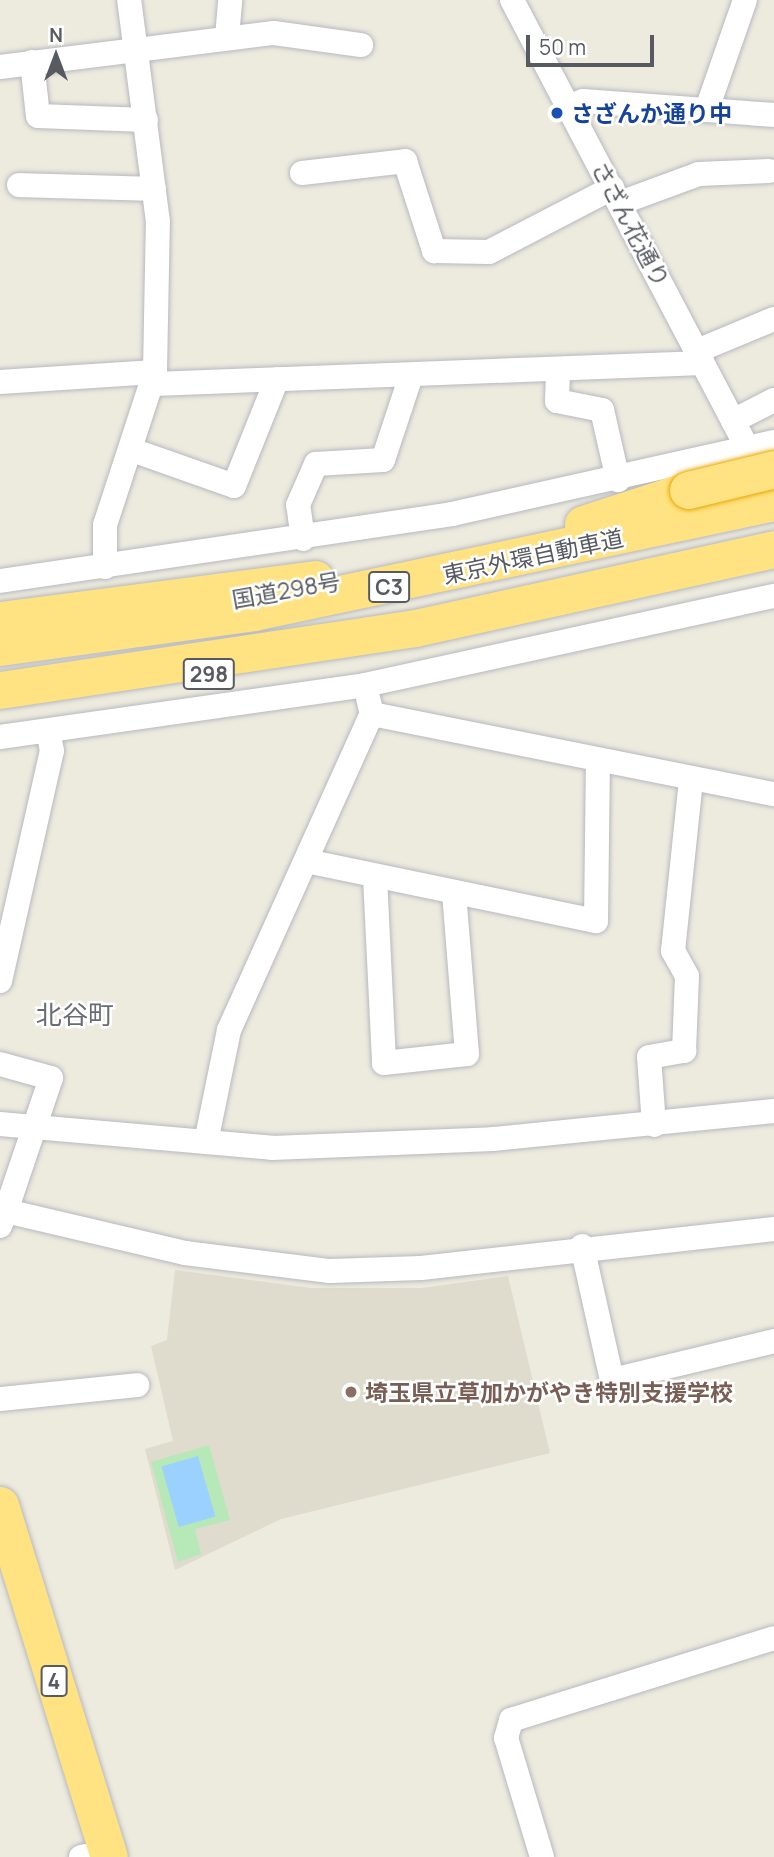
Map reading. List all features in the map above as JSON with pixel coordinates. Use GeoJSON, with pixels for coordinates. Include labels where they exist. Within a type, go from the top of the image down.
{"type":"FeatureCollection","features":[{"type":"Feature","properties":{"kind":"highway"},"geometry":{"type":"LineString","coordinates":[[512,547],[763,467]]}},
{"type":"Feature","properties":{"kind":"highway","name":"国道298号"},"geometry":{"type":"LineString","coordinates":[[0,631],[405,569],[512,547],[763,467]]}},
{"type":"Feature","properties":{"kind":"highway","name":"東京外環自動車道"},"geometry":{"type":"LineString","coordinates":[[0,647],[306,602],[774,502]]}},
{"type":"Feature","properties":{"kind":"highway","name":"東京外環自動車道"},"geometry":{"type":"LineString","coordinates":[[0,676],[417,612],[774,535]]}},
{"type":"Feature","properties":{"kind":"highway","name":"298"},"geometry":{"type":"LineString","coordinates":[[0,701],[184,678],[774,551]]}},
{"type":"Feature","properties":{"kind":"highway"},"geometry":{"type":"LineString","coordinates":[[0,620],[405,569]]}},
{"type":"Feature","properties":{"kind":"highway","name":"298"},"geometry":{"type":"LineString","coordinates":[[0,690],[415,628]]}},
{"type":"Feature","properties":{"kind":"highway","name":"4"},"geometry":{"type":"LineString","coordinates":[[0,1505],[109,1857]]}},
{"type":"Feature","properties":{"kind":"highway","name":"4"},"geometry":{"type":"LineString","coordinates":[[0,1572],[87,1857]]}},
{"type":"Feature","properties":{"kind":"street"},"geometry":{"type":"LineString","coordinates":[[105,568],[106,525],[154,378],[154,189],[129,0]]}},
{"type":"Feature","properties":{"kind":"street"},"geometry":{"type":"LineString","coordinates":[[227,37],[230,0]]}},
{"type":"Feature","properties":{"kind":"street","name":"さざん花通り"},"geometry":{"type":"LineString","coordinates":[[512,0],[733,421],[763,467]]}},
{"type":"Feature","properties":{"kind":"street"},"geometry":{"type":"LineString","coordinates":[[708,109],[746,0]]}},
{"type":"Feature","properties":{"kind":"street"},"geometry":{"type":"LineString","coordinates":[[0,67],[135,47],[274,33],[361,45]]}},
{"type":"Feature","properties":{"kind":"street"},"geometry":{"type":"LineString","coordinates":[[32,62],[38,116],[109,123],[146,120]]}},
{"type":"Feature","properties":{"kind":"street"},"geometry":{"type":"LineString","coordinates":[[568,106],[583,101],[774,115]]}},
{"type":"Feature","properties":{"kind":"street"},"geometry":{"type":"LineString","coordinates":[[302,173],[405,161],[434,251],[489,252],[616,195],[699,174],[769,171]]}},
{"type":"Feature","properties":{"kind":"street"},"geometry":{"type":"LineString","coordinates":[[19,185],[154,189]]}},
{"type":"Feature","properties":{"kind":"street"},"geometry":{"type":"LineString","coordinates":[[558,373],[700,357],[774,319]]}},
{"type":"Feature","properties":{"kind":"street"},"geometry":{"type":"LineString","coordinates":[[303,540],[298,505],[316,464],[383,460],[411,376],[416,369],[552,367],[558,373],[557,401],[603,410],[618,480]]}},
{"type":"Feature","properties":{"kind":"street"},"geometry":{"type":"LineString","coordinates":[[0,382],[411,376]]}},
{"type":"Feature","properties":{"kind":"street"},"geometry":{"type":"LineString","coordinates":[[131,450],[234,486],[277,379]]}},
{"type":"Feature","properties":{"kind":"street"},"geometry":{"type":"LineString","coordinates":[[733,421],[774,400]]}},
{"type":"Feature","properties":{"kind":"street"},"geometry":{"type":"LineString","coordinates":[[0,582],[303,540],[618,480],[763,467],[774,442]]}},
{"type":"Feature","properties":{"kind":"street"},"geometry":{"type":"LineString","coordinates":[[0,737],[365,685],[774,596]]}},
{"type":"Feature","properties":{"kind":"street"},"geometry":{"type":"LineString","coordinates":[[206,1142],[229,1030],[372,714],[365,685]]}},
{"type":"Feature","properties":{"kind":"street"},"geometry":{"type":"LineString","coordinates":[[372,714],[598,762],[774,794]]}},
{"type":"Feature","properties":{"kind":"street"},"geometry":{"type":"LineString","coordinates":[[0,981],[52,751],[48,731]]}},
{"type":"Feature","properties":{"kind":"street"},"geometry":{"type":"LineString","coordinates":[[306,861],[454,894],[596,920],[598,762]]}},
{"type":"Feature","properties":{"kind":"street"},"geometry":{"type":"LineString","coordinates":[[654,1125],[649,1057],[684,1051],[687,976],[673,951],[691,780]]}},
{"type":"Feature","properties":{"kind":"street"},"geometry":{"type":"LineString","coordinates":[[375,877],[384,1063],[467,1054],[454,894]]}},
{"type":"Feature","properties":{"kind":"street"},"geometry":{"type":"LineString","coordinates":[[0,1064],[51,1078],[3,1218],[185,1253],[330,1270],[421,1268],[582,1246],[774,1228]]}},
{"type":"Feature","properties":{"kind":"street"},"geometry":{"type":"LineString","coordinates":[[0,1124],[35,1131],[272,1148],[654,1125],[774,1111]]}},
{"type":"Feature","properties":{"kind":"street"},"geometry":{"type":"LineString","coordinates":[[582,1246],[612,1380],[774,1340]]}},
{"type":"Feature","properties":{"kind":"street"},"geometry":{"type":"LineString","coordinates":[[0,1399],[137,1385]]}},
{"type":"Feature","properties":{"kind":"street"},"geometry":{"type":"LineString","coordinates":[[542,1857],[506,1738],[512,1720],[774,1637]]}},
{"type":"Feature","properties":{"kind":"street"},"geometry":{"type":"LineString","coordinates":[[81,1857],[87,1857]]}},
{"type":"Feature","properties":{"kind":"shaded area","name":"埼玉県立草加かがやき特別支援学校"},"geometry":{"type":"Polygon","coordinates":[[[175,1270],[311,1288],[422,1288],[508,1276],[550,1453],[281,1519],[175,1570],[145,1449],[173,1441],[151,1346],[167,1340],[175,1270]]]}},
{"type":"Feature","properties":{"kind":"green space"},"geometry":{"type":"Polygon","coordinates":[[[209,1445],[230,1520],[195,1529],[201,1554],[178,1562],[151,1462],[209,1445]]]}},
{"type":"Feature","properties":{"kind":"water"},"geometry":{"type":"Polygon","coordinates":[[[198,1456],[215,1517],[179,1527],[161,1466],[198,1456]]]}},
{"type":"Feature","properties":{"kind":"place","name":"さざんか通り中"},"geometry":{"type":"Point","coordinates":[557,113]}},
{"type":"Feature","properties":{"kind":"place","name":"埼玉県立草加かがやき特別支援学校"},"geometry":{"type":"Point","coordinates":[351,1392]}},
{"type":"Feature","properties":{"kind":"district","name":"北谷町"},"geometry":{"type":"Point","coordinates":[75,1015]}}]}
